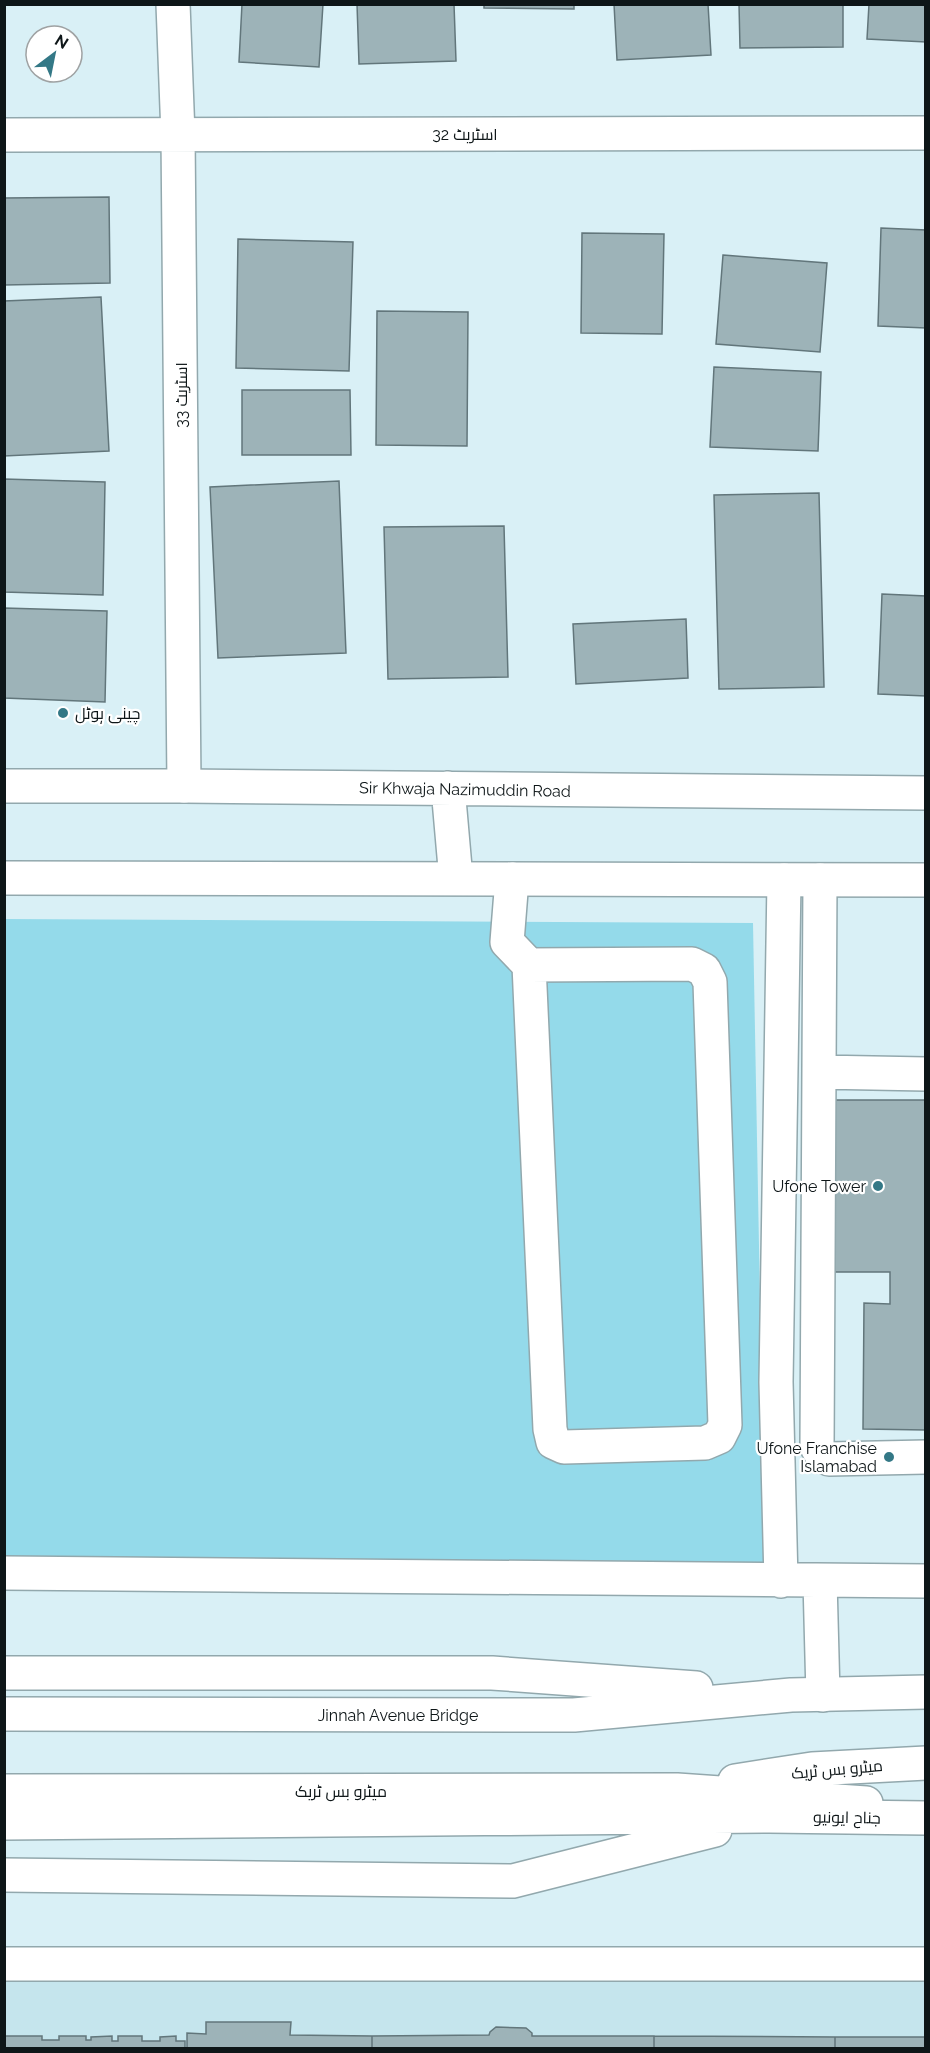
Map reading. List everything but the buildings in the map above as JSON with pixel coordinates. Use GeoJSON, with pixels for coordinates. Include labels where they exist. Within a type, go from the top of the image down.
{"type":"FeatureCollection","features":[{"type":"Feature","properties":{"kind":"main road","name":"اسٹریٹ 33"},"geometry":{"type":"LineString","coordinates":[[173,4],[178,135],[184,786]]}},
{"type":"Feature","properties":{"kind":"main road","name":"اسٹریٹ 32"},"geometry":{"type":"LineString","coordinates":[[4,135],[926,133]]}},
{"type":"Feature","properties":{"kind":"main road","name":"Sir Khwaja Nazimuddin Road"},"geometry":{"type":"LineString","coordinates":[[4,786],[448,788],[926,794]]}},
{"type":"Feature","properties":{"kind":"main road"},"geometry":{"type":"LineString","coordinates":[[448,788],[456,879]]}},
{"type":"Feature","properties":{"kind":"main road"},"geometry":{"type":"LineString","coordinates":[[4,878],[926,880]]}},
{"type":"Feature","properties":{"kind":"main road"},"geometry":{"type":"LineString","coordinates":[[512,879],[507,942],[529,965],[550,1429],[553,1442],[564,1447],[705,1443],[719,1437],[725,1425],[710,982],[704,970],[692,964],[529,965]]}},
{"type":"Feature","properties":{"kind":"main road"},"geometry":{"type":"LineString","coordinates":[[781,1581],[776,1382],[784,880]]}},
{"type":"Feature","properties":{"kind":"main road"},"geometry":{"type":"LineString","coordinates":[[820,880],[817,1447],[821,1454],[829,1459],[926,1457]]}},
{"type":"Feature","properties":{"kind":"main road"},"geometry":{"type":"LineString","coordinates":[[819,1072],[926,1074]]}},
{"type":"Feature","properties":{"kind":"main road"},"geometry":{"type":"LineString","coordinates":[[4,1573],[926,1581]]}},
{"type":"Feature","properties":{"kind":"main road"},"geometry":{"type":"LineString","coordinates":[[807,1695],[820,1581]]}},
{"type":"Feature","properties":{"kind":"main road"},"geometry":{"type":"LineString","coordinates":[[4,1672],[492,1673],[807,1695],[926,1692]]}},
{"type":"Feature","properties":{"kind":"main road","name":"Jinnah Avenue Bridge"},"geometry":{"type":"LineString","coordinates":[[4,1714],[574,1715],[807,1695]]}},
{"type":"Feature","properties":{"kind":"main road","name":"میٹرو بس ٹریک"},"geometry":{"type":"LineString","coordinates":[[677,1790],[812,1769],[926,1763]]}},
{"type":"Feature","properties":{"kind":"main road","name":"میٹرو بس ٹریک"},"geometry":{"type":"LineString","coordinates":[[4,1791],[677,1790],[869,1804],[926,1803]]}},
{"type":"Feature","properties":{"kind":"main road"},"geometry":{"type":"LineString","coordinates":[[4,1823],[769,1816]]}},
{"type":"Feature","properties":{"kind":"main road"},"geometry":{"type":"LineString","coordinates":[[4,1875],[513,1881],[769,1816]]}},
{"type":"Feature","properties":{"kind":"main road","name":"جناح ایونیو"},"geometry":{"type":"LineString","coordinates":[[769,1816],[926,1818]]}},
{"type":"Feature","properties":{"kind":"main road"},"geometry":{"type":"LineString","coordinates":[[4,1964],[926,1964]]}},
{"type":"Feature","properties":{"kind":"shaded area"},"geometry":{"type":"Polygon","coordinates":[[[4,919],[753,923],[765,1570],[5,1588],[4,919]]]}},
{"type":"Feature","properties":{"kind":"shaded area"},"geometry":{"type":"Polygon","coordinates":[[[4,1964],[925,1964],[925,2048],[5,2048],[4,1964]]]}},
{"type":"Feature","properties":{"kind":"place","name":"چینی ہوٹل"},"geometry":{"type":"Point","coordinates":[63,713]}},
{"type":"Feature","properties":{"kind":"place","name":"Ufone Tower"},"geometry":{"type":"Point","coordinates":[878,1186]}},
{"type":"Feature","properties":{"kind":"place","name":"Ufone Franchise Islamabad"},"geometry":{"type":"Point","coordinates":[889,1457]}}]}
